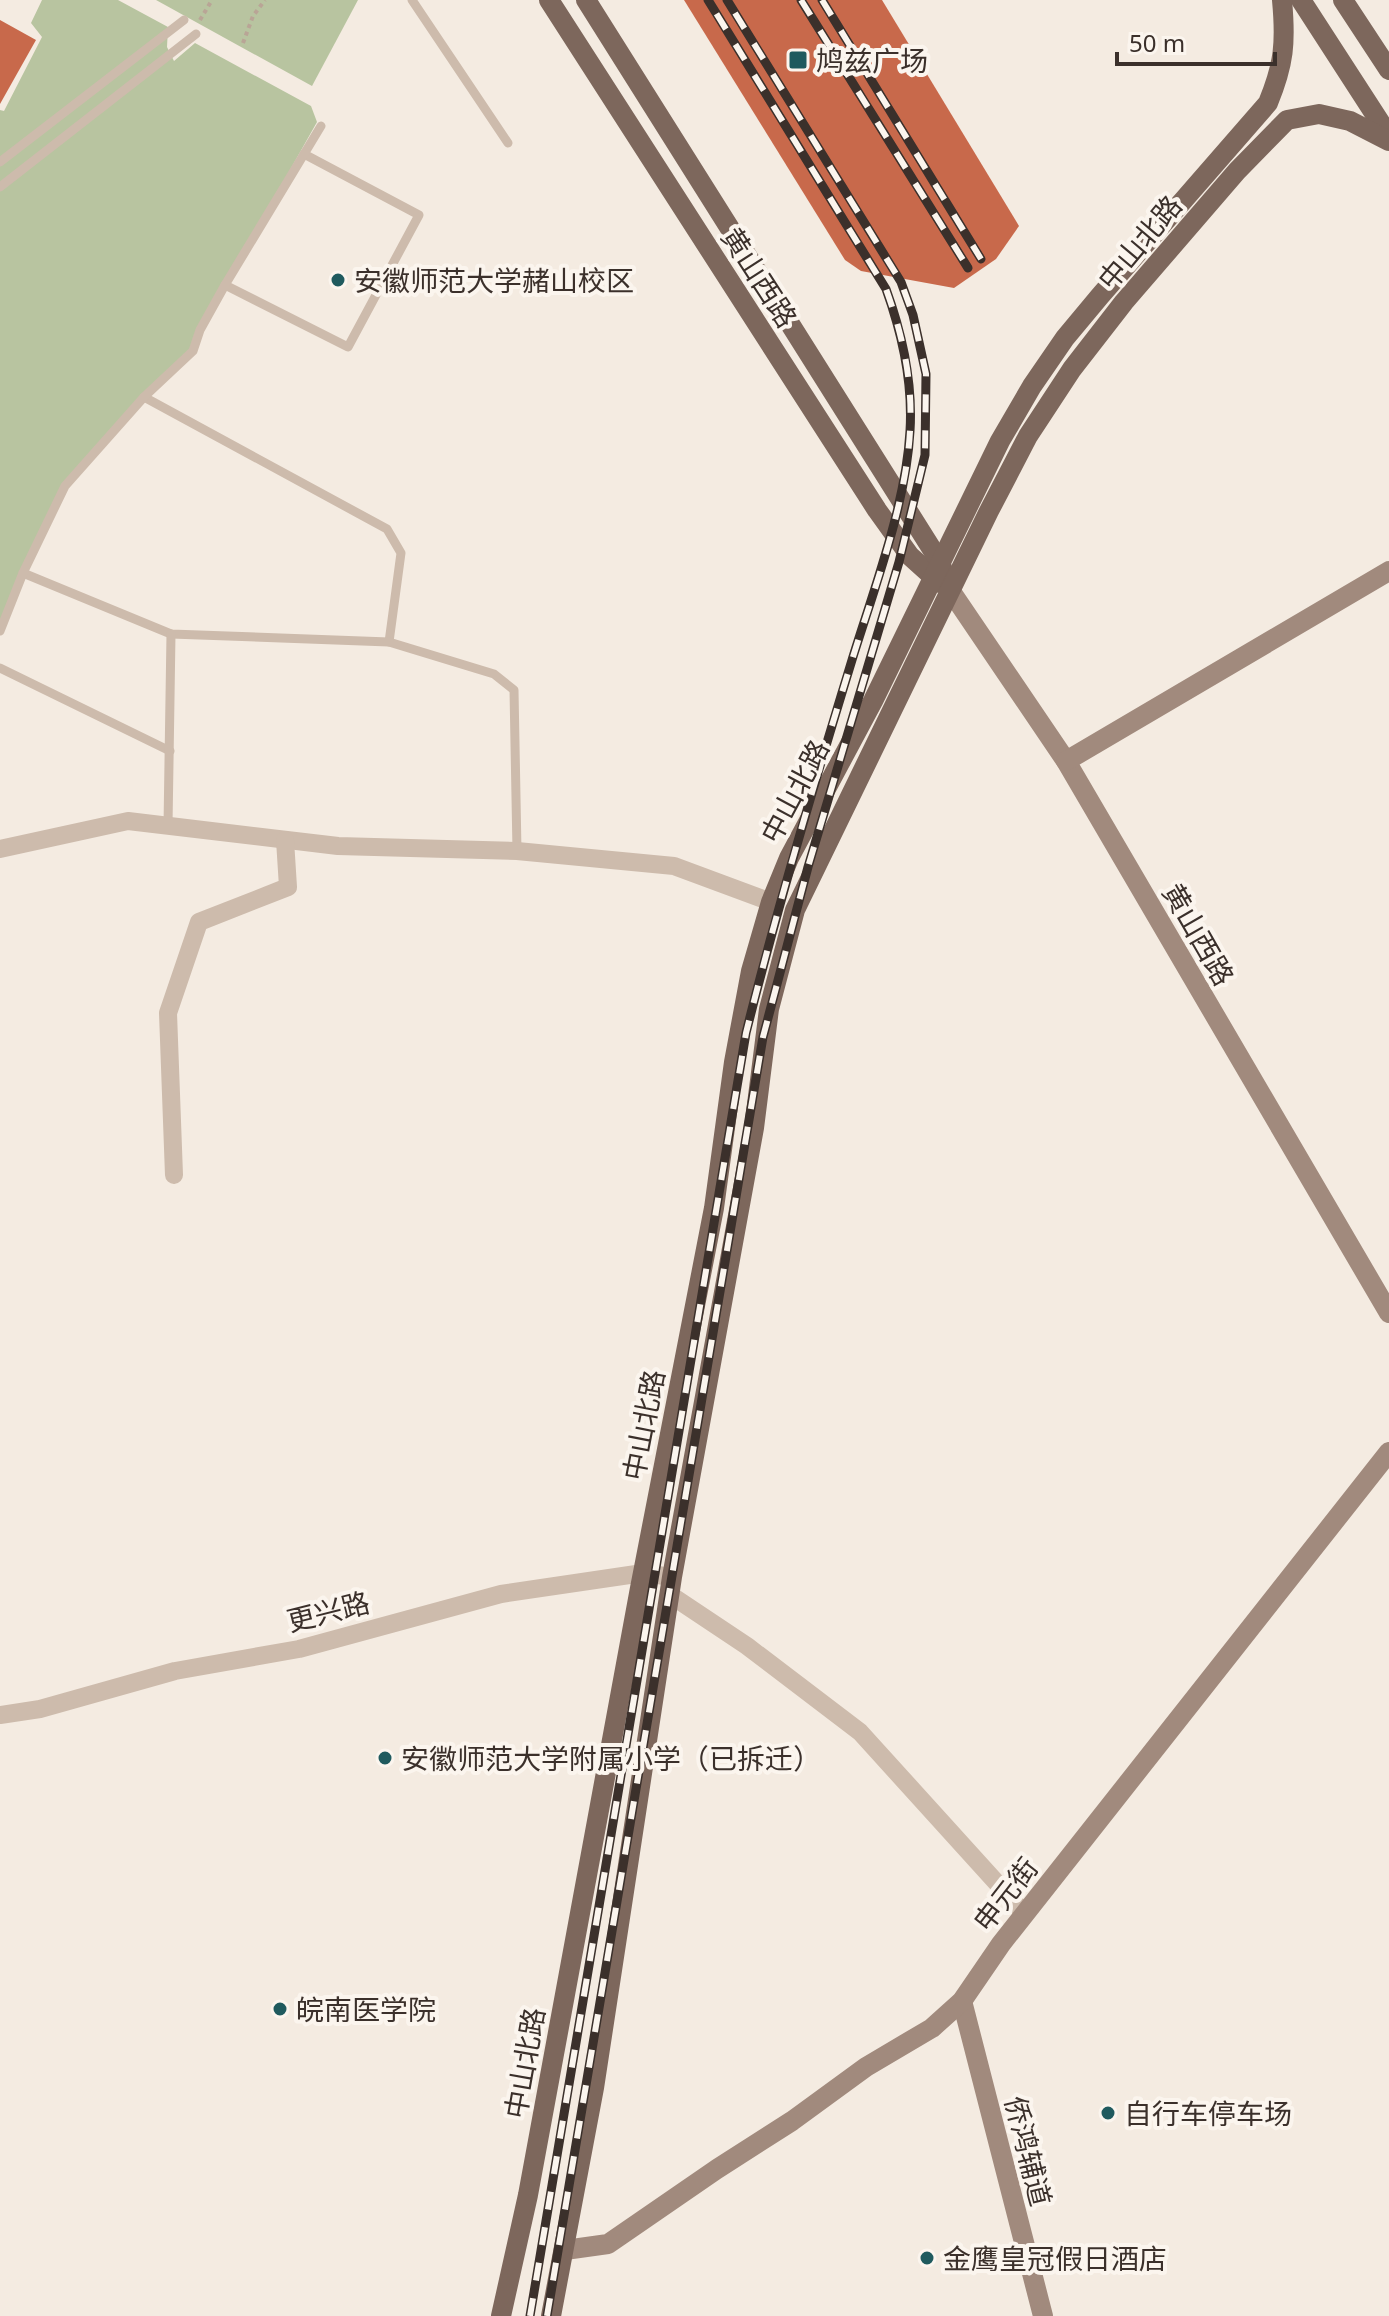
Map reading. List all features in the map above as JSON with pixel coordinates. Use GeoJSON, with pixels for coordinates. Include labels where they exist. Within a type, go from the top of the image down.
{"type":"FeatureCollection","features":[{"type":"Feature","properties":{"kind":"main road","name":"黄山西路"},"geometry":{"type":"LineString","coordinates":[[549,0],[877,510],[910,556],[936,570]]}},
{"type":"Feature","properties":{"kind":"main road","name":"黄山西路"},"geometry":{"type":"LineString","coordinates":[[586,0],[936,570]]}},
{"type":"Feature","properties":{"kind":"main road","name":"中山北路"},"geometry":{"type":"LineString","coordinates":[[501,2316],[528,2195],[714,1208],[734,1062],[751,971],[771,902],[789,858],[873,701],[1000,441],[1032,386],[1065,338],[1268,103],[1282,70],[1285,34],[1282,0]]}},
{"type":"Feature","properties":{"kind":"main road"},"geometry":{"type":"LineString","coordinates":[[1301,0],[1389,138]]}},
{"type":"Feature","properties":{"kind":"main road"},"geometry":{"type":"LineString","coordinates":[[1343,0],[1388,68]]}},
{"type":"Feature","properties":{"kind":"main road","name":"中山北路"},"geometry":{"type":"LineString","coordinates":[[551,2316],[619,1933],[671,1586],[754,1128],[769,1009],[795,910],[1028,436],[1072,369],[1124,302],[1237,171],[1287,120],[1319,114],[1350,121],[1389,138]]}},
{"type":"Feature","properties":{"kind":"main road"},"geometry":{"type":"LineString","coordinates":[[936,570],[950,590]]}},
{"type":"Feature","properties":{"kind":"street"},"geometry":{"type":"LineString","coordinates":[[1066,761],[1389,571]]}},
{"type":"Feature","properties":{"kind":"street","name":"黄山西路"},"geometry":{"type":"LineString","coordinates":[[950,590],[1066,761],[1389,1313]]}},
{"type":"Feature","properties":{"kind":"street"},"geometry":{"type":"LineString","coordinates":[[0,849],[128,821],[338,846],[517,851],[674,866],[771,902]]}},
{"type":"Feature","properties":{"kind":"street"},"geometry":{"type":"LineString","coordinates":[[174,1175],[168,1013],[199,922],[288,887],[285,840]]}},
{"type":"Feature","properties":{"kind":"street","name":"申元街"},"geometry":{"type":"LineString","coordinates":[[565,2250],[608,2244],[792,2121],[866,2067],[932,2028],[962,2001],[1025,1914],[1389,1452]]}},
{"type":"Feature","properties":{"kind":"street","name":"更兴路"},"geometry":{"type":"LineString","coordinates":[[0,1715],[40,1709],[175,1671],[299,1649],[501,1594],[643,1573],[671,1586]]}},
{"type":"Feature","properties":{"kind":"street"},"geometry":{"type":"LineString","coordinates":[[671,1586],[860,1732],[1025,1914]]}},
{"type":"Feature","properties":{"kind":"street","name":"侨鸿辅道"},"geometry":{"type":"LineString","coordinates":[[962,2001],[1043,2316]]}},
{"type":"Feature","properties":{"kind":"lane"},"geometry":{"type":"LineString","coordinates":[[412,0],[508,143]]}},
{"type":"Feature","properties":{"kind":"lane"},"geometry":{"type":"LineString","coordinates":[[0,162],[184,20]]}},
{"type":"Feature","properties":{"kind":"lane"},"geometry":{"type":"LineString","coordinates":[[0,187],[196,34]]}},
{"type":"Feature","properties":{"kind":"lane"},"geometry":{"type":"LineString","coordinates":[[0,631],[23,573],[65,486],[144,397],[193,351],[200,330],[225,285],[321,126]]}},
{"type":"Feature","properties":{"kind":"lane"},"geometry":{"type":"LineString","coordinates":[[225,285],[348,347],[419,215],[304,154]]}},
{"type":"Feature","properties":{"kind":"lane"},"geometry":{"type":"LineString","coordinates":[[144,397],[387,529],[401,553],[389,642]]}},
{"type":"Feature","properties":{"kind":"lane"},"geometry":{"type":"LineString","coordinates":[[23,573],[171,634],[389,642],[494,674],[514,690],[517,851]]}},
{"type":"Feature","properties":{"kind":"lane"},"geometry":{"type":"LineString","coordinates":[[168,826],[171,634]]}},
{"type":"Feature","properties":{"kind":"lane"},"geometry":{"type":"LineString","coordinates":[[0,668],[170,751]]}},
{"type":"Feature","properties":{"kind":"path"},"geometry":{"type":"LineString","coordinates":[[196,34],[202,14],[212,0]]}},
{"type":"Feature","properties":{"kind":"path"},"geometry":{"type":"LineString","coordinates":[[243,43],[253,16],[265,0]]}},
{"type":"Feature","properties":{"kind":"green space"},"geometry":{"type":"Polygon","coordinates":[[[42,0],[118,0],[168,27],[167,47],[174,61],[195,43],[311,106],[317,122],[200,330],[193,351],[65,486],[0,634],[0,110],[4,111],[42,37],[31,23],[42,0]]]}},
{"type":"Feature","properties":{"kind":"green space"},"geometry":{"type":"Polygon","coordinates":[[[156,0],[358,0],[312,86],[156,0]]]}},
{"type":"Feature","properties":{"kind":"building"},"geometry":{"type":"Polygon","coordinates":[[[684,0],[882,0],[1019,226],[996,259],[954,288],[861,271],[845,260],[684,0]]]}},
{"type":"Feature","properties":{"kind":"building"},"geometry":{"type":"Polygon","coordinates":[[[0,20],[36,40],[0,104],[0,20]]]}},
{"type":"Feature","properties":{"kind":"railway"},"geometry":{"type":"LineString","coordinates":[[530,2316],[746,1033],[810,800],[888,547],[902,488],[910,431],[906,359],[886,289],[708,0]]}},
{"type":"Feature","properties":{"kind":"railway"},"geometry":{"type":"LineString","coordinates":[[547,2316],[763,1037],[808,867],[899,562],[925,455],[926,374],[913,315],[901,282],[727,0]]}},
{"type":"Feature","properties":{"kind":"railway"},"geometry":{"type":"LineString","coordinates":[[801,0],[968,268]]}},
{"type":"Feature","properties":{"kind":"railway"},"geometry":{"type":"LineString","coordinates":[[822,0],[981,259]]}},
{"type":"Feature","properties":{"kind":"place","name":"鸠兹广场"},"geometry":{"type":"Point","coordinates":[798,60]}},
{"type":"Feature","properties":{"kind":"place","name":"安徽师范大学赭山校区"},"geometry":{"type":"Point","coordinates":[338,280]}},
{"type":"Feature","properties":{"kind":"place","name":"安徽师范大学附属小学（已拆迁）"},"geometry":{"type":"Point","coordinates":[385,1758]}},
{"type":"Feature","properties":{"kind":"place","name":"皖南医学院"},"geometry":{"type":"Point","coordinates":[280,2009]}},
{"type":"Feature","properties":{"kind":"place","name":"自行车停车场"},"geometry":{"type":"Point","coordinates":[1108,2113]}},
{"type":"Feature","properties":{"kind":"place","name":"金鹰皇冠假日酒店"},"geometry":{"type":"Point","coordinates":[927,2258]}}]}
